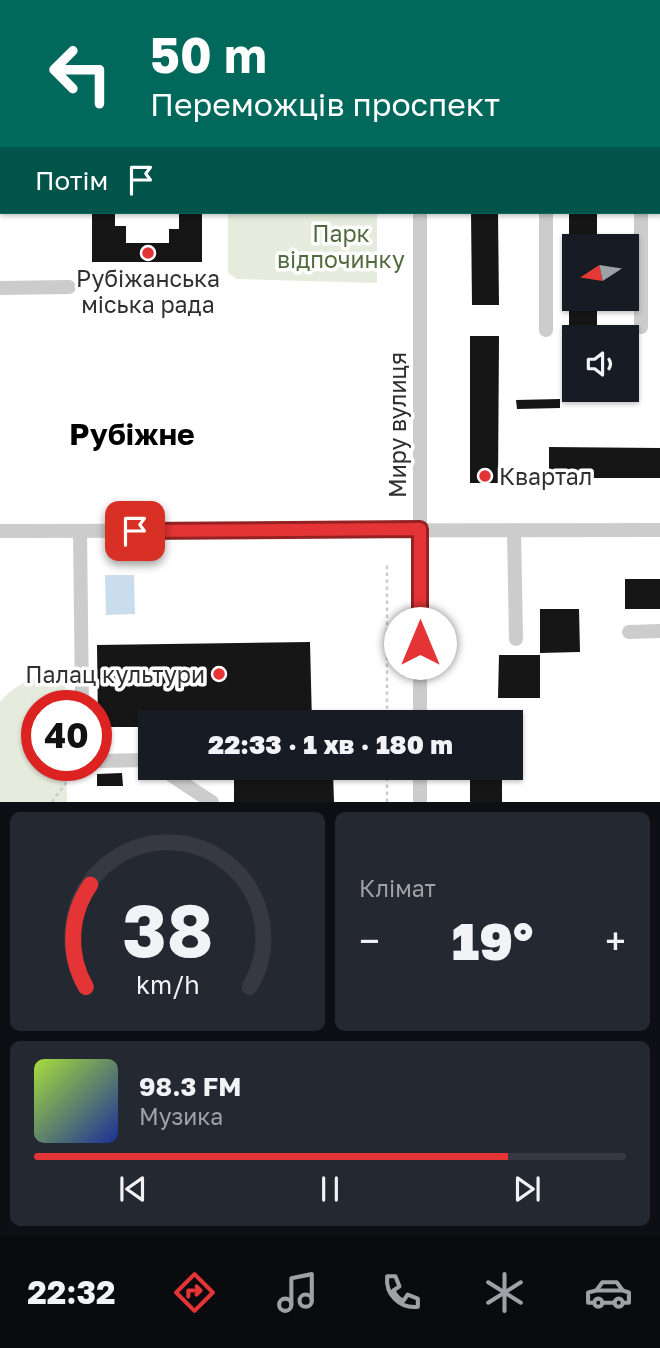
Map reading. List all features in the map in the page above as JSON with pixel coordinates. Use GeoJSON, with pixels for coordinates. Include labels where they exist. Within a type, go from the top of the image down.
{"type":"FeatureCollection","features":[{"type":"Feature","properties":{"kind":"street","name":"Миру вулиця"},"geometry":{"type":"LineString","coordinates":[[419,214],[420,710]]}},
{"type":"Feature","properties":{"kind":"street"},"geometry":{"type":"LineString","coordinates":[[546,214],[546,330]]}},
{"type":"Feature","properties":{"kind":"street"},"geometry":{"type":"LineString","coordinates":[[640,327],[641,214]]}},
{"type":"Feature","properties":{"kind":"street"},"geometry":{"type":"LineString","coordinates":[[0,288],[69,287]]}},
{"type":"Feature","properties":{"kind":"street"},"geometry":{"type":"LineString","coordinates":[[514,530],[516,639]]}},
{"type":"Feature","properties":{"kind":"street"},"geometry":{"type":"LineString","coordinates":[[0,531],[660,530]]}},
{"type":"Feature","properties":{"kind":"street"},"geometry":{"type":"LineString","coordinates":[[80,531],[82,690]]}},
{"type":"Feature","properties":{"kind":"street"},"geometry":{"type":"LineString","coordinates":[[629,632],[660,631]]}},
{"type":"Feature","properties":{"kind":"street"},"geometry":{"type":"LineString","coordinates":[[112,761],[138,760]]}},
{"type":"Feature","properties":{"kind":"street"},"geometry":{"type":"LineString","coordinates":[[178,780],[212,802]]}},
{"type":"Feature","properties":{"kind":"street"},"geometry":{"type":"LineString","coordinates":[[420,780],[420,802]]}},
{"type":"Feature","properties":{"kind":"path"},"geometry":{"type":"LineString","coordinates":[[387,563],[387,710]]}},
{"type":"Feature","properties":{"kind":"path"},"geometry":{"type":"LineString","coordinates":[[387,780],[387,802]]}},
{"type":"Feature","properties":{"kind":"path"},"geometry":{"type":"LineString","coordinates":[[52,802],[67,781]]}},
{"type":"Feature","properties":{"kind":"green space","name":"Парк відпочинку"},"geometry":{"type":"Polygon","coordinates":[[[228,214],[377,214],[377,283],[236,279],[228,272],[228,214]]]}},
{"type":"Feature","properties":{"kind":"green space"},"geometry":{"type":"Polygon","coordinates":[[[65,667],[66,690],[21,690],[21,781],[66,781],[67,802],[0,802],[0,702],[14,689],[38,676],[65,667]]]}},
{"type":"Feature","properties":{"kind":"water"},"geometry":{"type":"Polygon","coordinates":[[[105,575],[134,575],[135,614],[106,615],[105,575]]]}},
{"type":"Feature","properties":{"kind":"building"},"geometry":{"type":"Polygon","coordinates":[[[92,214],[115,214],[115,226],[126,226],[126,243],[169,243],[169,229],[179,229],[179,214],[202,214],[202,262],[92,262],[92,214]]]}},
{"type":"Feature","properties":{"kind":"building"},"geometry":{"type":"Polygon","coordinates":[[[471,214],[498,214],[499,305],[472,305],[471,214]]]}},
{"type":"Feature","properties":{"kind":"building"},"geometry":{"type":"Polygon","coordinates":[[[569,214],[597,214],[597,234],[569,234],[569,214]]]}},
{"type":"Feature","properties":{"kind":"building"},"geometry":{"type":"Polygon","coordinates":[[[569,312],[597,312],[597,325],[569,325],[569,312]]]}},
{"type":"Feature","properties":{"kind":"building"},"geometry":{"type":"Polygon","coordinates":[[[470,336],[499,336],[498,483],[470,483],[470,336]]]}},
{"type":"Feature","properties":{"kind":"building"},"geometry":{"type":"Polygon","coordinates":[[[560,399],[560,408],[517,409],[516,400],[560,399]]]}},
{"type":"Feature","properties":{"kind":"building"},"geometry":{"type":"Polygon","coordinates":[[[549,447],[660,448],[660,478],[549,478],[549,447]]]}},
{"type":"Feature","properties":{"kind":"building"},"geometry":{"type":"Polygon","coordinates":[[[625,579],[660,579],[660,609],[625,609],[625,579]]]}},
{"type":"Feature","properties":{"kind":"building"},"geometry":{"type":"Polygon","coordinates":[[[540,609],[579,609],[580,652],[540,653],[540,609]]]}},
{"type":"Feature","properties":{"kind":"building"},"geometry":{"type":"Polygon","coordinates":[[[310,642],[312,710],[138,710],[138,727],[112,727],[112,690],[98,690],[97,645],[310,642]]]}},
{"type":"Feature","properties":{"kind":"building"},"geometry":{"type":"Polygon","coordinates":[[[499,655],[540,655],[540,698],[498,698],[499,655]]]}},
{"type":"Feature","properties":{"kind":"building"},"geometry":{"type":"Polygon","coordinates":[[[112,773],[122,773],[123,786],[97,786],[97,781],[112,781],[112,773]]]}},
{"type":"Feature","properties":{"kind":"building"},"geometry":{"type":"Polygon","coordinates":[[[234,780],[333,780],[334,802],[234,802],[234,780]]]}},
{"type":"Feature","properties":{"kind":"building"},"geometry":{"type":"Polygon","coordinates":[[[470,780],[502,780],[502,802],[470,802],[470,780]]]}},
{"type":"Feature","properties":{"kind":"place","name":"Рубіжанська міська рада"},"geometry":{"type":"Point","coordinates":[148,253]}},
{"type":"Feature","properties":{"kind":"place","name":"Квартал"},"geometry":{"type":"Point","coordinates":[485,476]}},
{"type":"Feature","properties":{"kind":"place","name":"Палац культури"},"geometry":{"type":"Point","coordinates":[219,674]}},
{"type":"Feature","properties":{"kind":"district","name":"Рубіжне"},"geometry":{"type":"Point","coordinates":[132,434]}},
{"type":"Feature","properties":{"kind":"route"},"geometry":{"type":"LineString","coordinates":[[135,531],[420,529],[420,643]]}}]}
